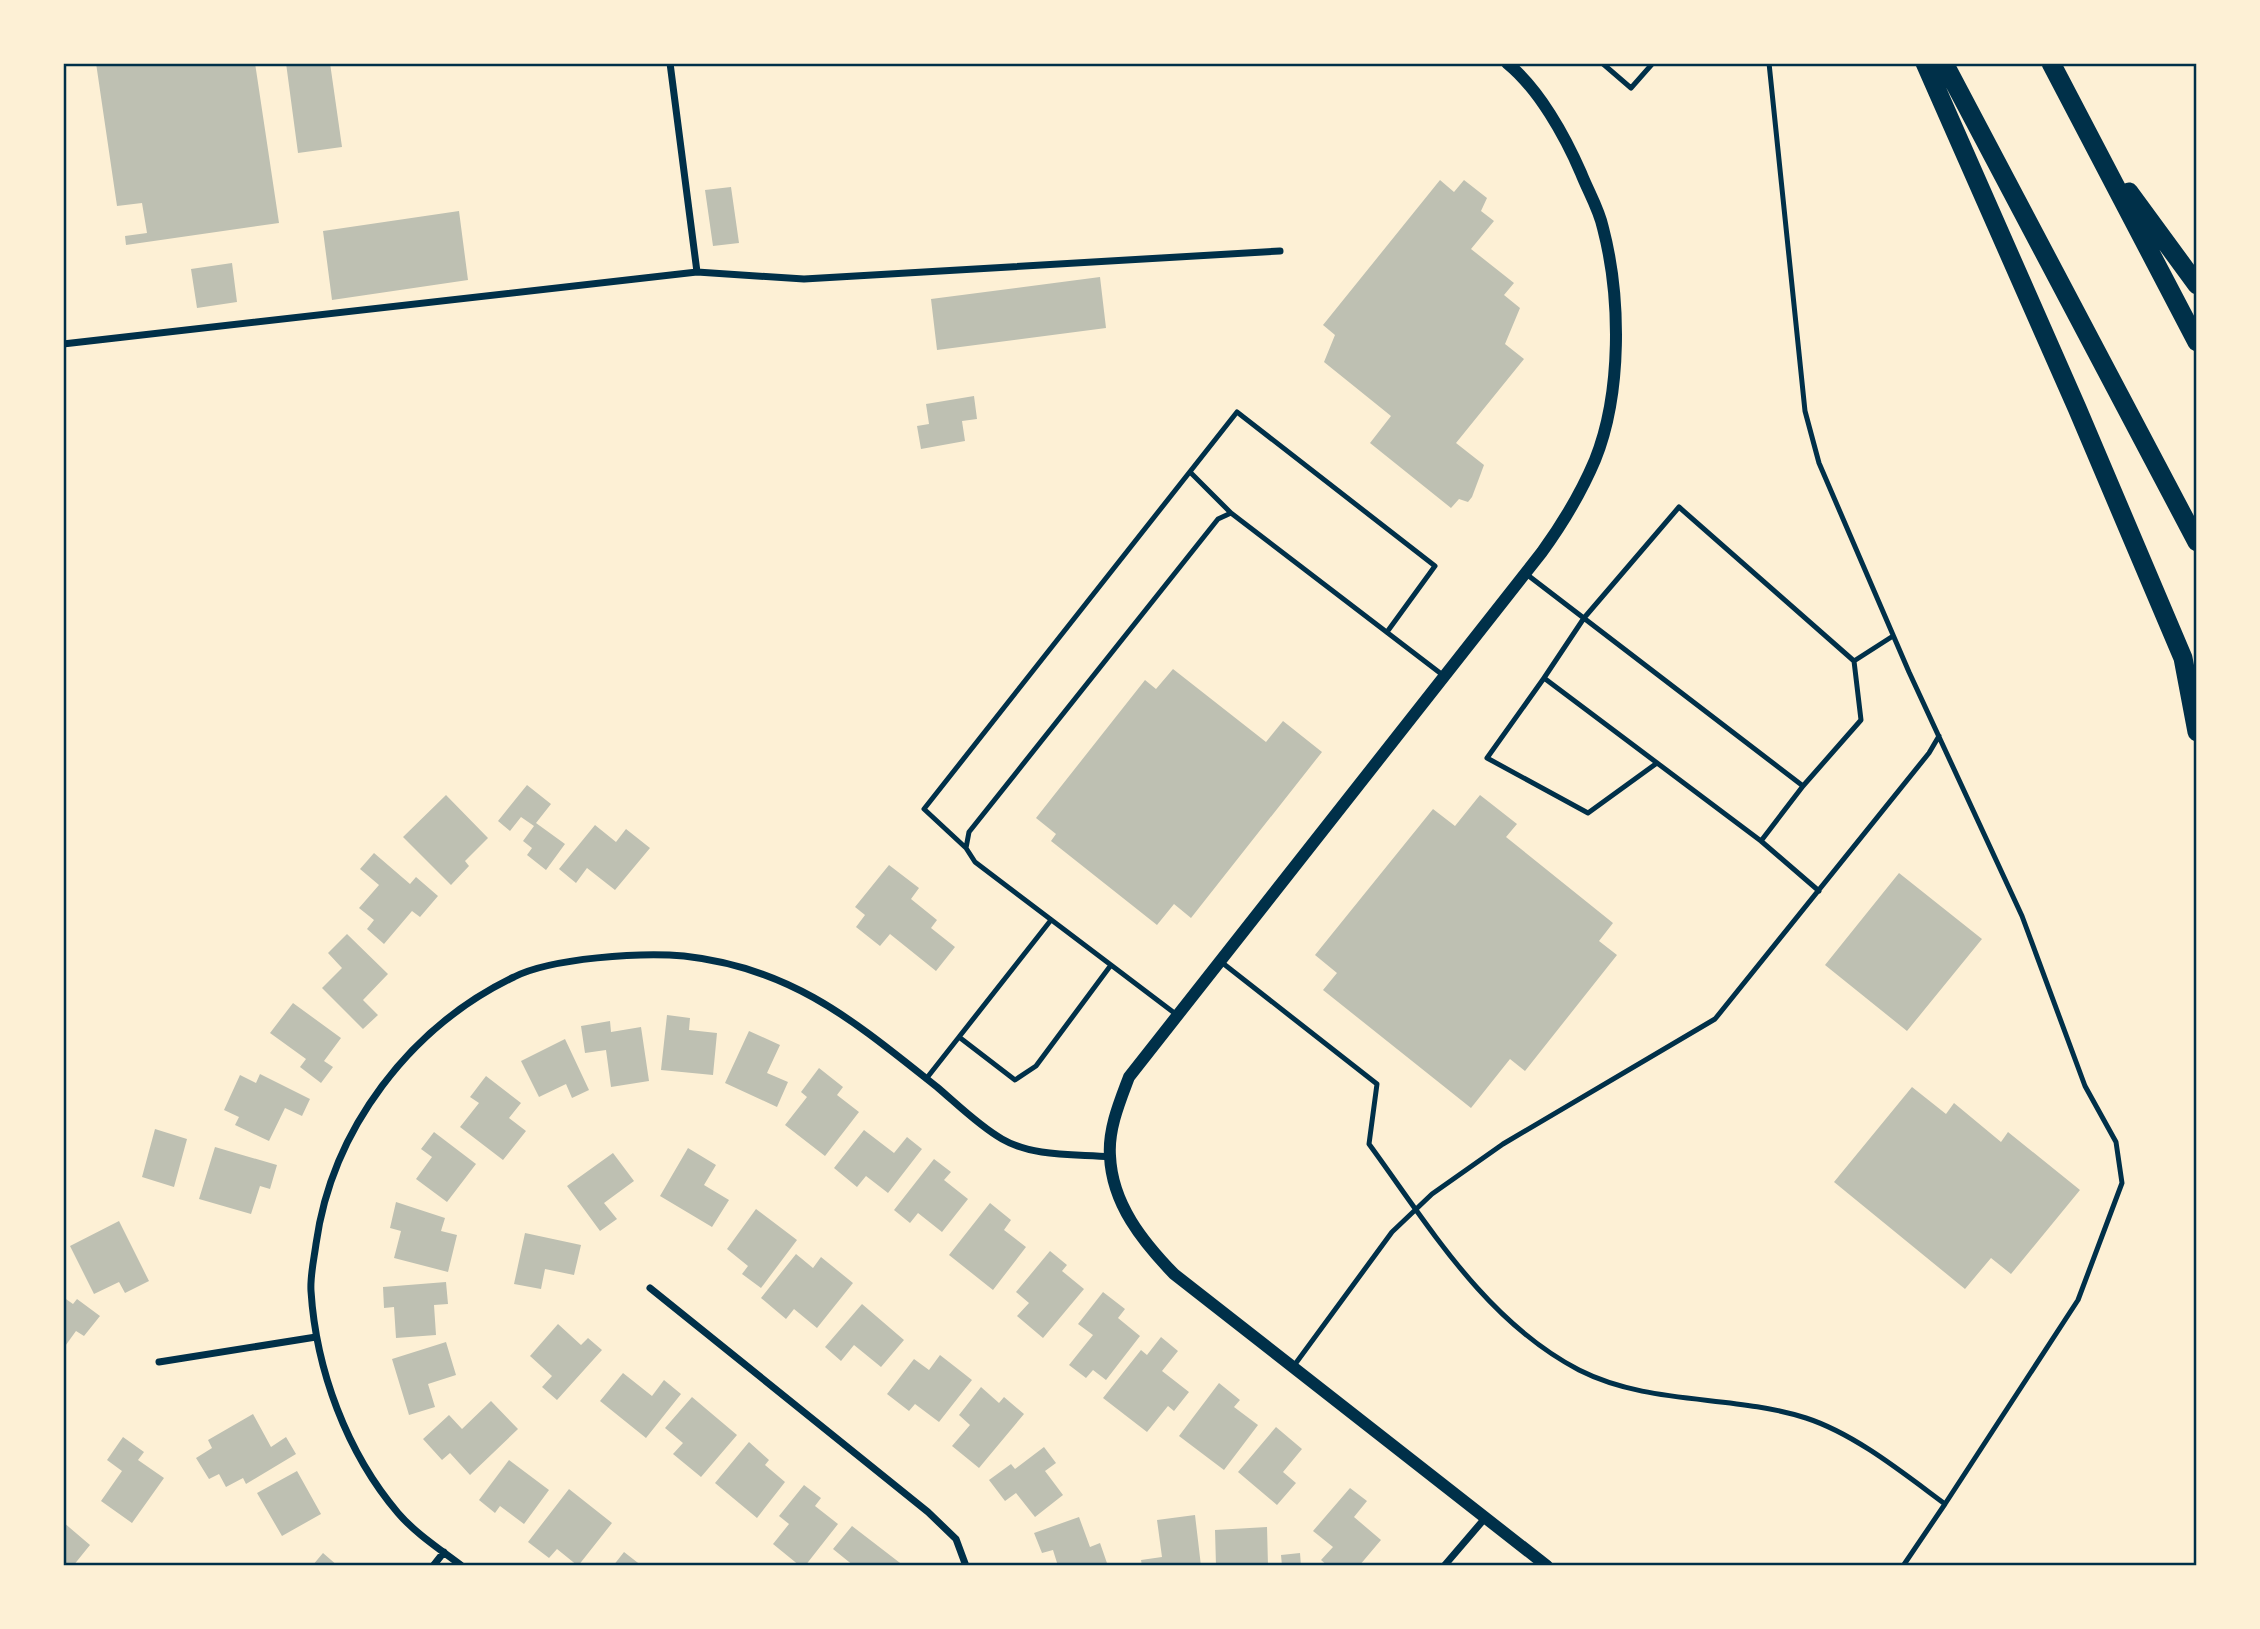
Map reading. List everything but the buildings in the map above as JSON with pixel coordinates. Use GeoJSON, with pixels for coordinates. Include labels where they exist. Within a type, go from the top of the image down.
{"type":"FeatureCollection","features":[{"type":"Feature","properties":{"kind":"highway"},"geometry":{"type":"LineString","coordinates":[[1924,63],[2077,408],[2183,658],[2197,732]]}},
{"type":"Feature","properties":{"kind":"highway"},"geometry":{"type":"LineString","coordinates":[[1944,63],[2197,542]]}},
{"type":"Feature","properties":{"kind":"highway"},"geometry":{"type":"LineString","coordinates":[[2051,63],[2197,342]]}},
{"type":"Feature","properties":{"kind":"highway"},"geometry":{"type":"LineString","coordinates":[[2091,139],[2197,285]]}},
{"type":"Feature","properties":{"kind":"street"},"geometry":{"type":"LineString","coordinates":[[670,63],[697,272]]}},
{"type":"Feature","properties":{"kind":"street"},"geometry":{"type":"LineString","coordinates":[[1507,63],[1520,73],[1569,146],[1603,226],[1616,297],[1614,382],[1596,457],[1573,507],[1525,573],[1129,1077],[1115,1114],[1110,1157],[1121,1202],[1141,1241],[1174,1274],[1547,1566]]}},
{"type":"Feature","properties":{"kind":"street"},"geometry":{"type":"LineString","coordinates":[[63,344],[697,272],[804,279],[1280,251]]}},
{"type":"Feature","properties":{"kind":"street"},"geometry":{"type":"LineString","coordinates":[[462,1566],[400,1515],[360,1458],[328,1384],[316,1337],[310,1287],[319,1223],[339,1160],[369,1101],[419,1044],[465,1007],[516,975],[558,964],[617,957],[682,956],[737,965],[791,983],[853,1020],[1001,1139],[1031,1151],[1110,1157]]}},
{"type":"Feature","properties":{"kind":"street"},"geometry":{"type":"LineString","coordinates":[[650,1288],[928,1511],[956,1539],[966,1566]]}},
{"type":"Feature","properties":{"kind":"street"},"geometry":{"type":"LineString","coordinates":[[159,1362],[316,1337]]}},
{"type":"Feature","properties":{"kind":"street"},"geometry":{"type":"LineString","coordinates":[[1444,1566],[1486,1517]]}},
{"type":"Feature","properties":{"kind":"street"},"geometry":{"type":"LineString","coordinates":[[433,1566],[444,1552]]}},
{"type":"Feature","properties":{"kind":"lane"},"geometry":{"type":"LineString","coordinates":[[1602,63],[1631,88],[1653,63]]}},
{"type":"Feature","properties":{"kind":"lane"},"geometry":{"type":"LineString","coordinates":[[1769,63],[1805,411],[1819,463],[1938,736],[2022,916],[2085,1086],[2116,1142],[2122,1183],[2078,1300],[1903,1566]]}},
{"type":"Feature","properties":{"kind":"lane"},"geometry":{"type":"LineString","coordinates":[[1177,1016],[975,862],[966,848],[924,809],[1237,412],[1434,566],[1387,632]]}},
{"type":"Feature","properties":{"kind":"lane"},"geometry":{"type":"LineString","coordinates":[[1189,472],[1231,513],[1444,676]]}},
{"type":"Feature","properties":{"kind":"lane"},"geometry":{"type":"LineString","coordinates":[[1657,763],[1588,813],[1487,758],[1584,618],[1679,507],[1854,661],[1861,720],[1803,786],[1761,841]]}},
{"type":"Feature","properties":{"kind":"lane"},"geometry":{"type":"LineString","coordinates":[[966,848],[969,832],[1146,606],[1218,519],[1231,513]]}},
{"type":"Feature","properties":{"kind":"lane"},"geometry":{"type":"LineString","coordinates":[[1525,573],[1803,786]]}},
{"type":"Feature","properties":{"kind":"lane"},"geometry":{"type":"LineString","coordinates":[[1854,661],[1894,636]]}},
{"type":"Feature","properties":{"kind":"lane"},"geometry":{"type":"LineString","coordinates":[[1544,678],[1761,841],[1819,891]]}},
{"type":"Feature","properties":{"kind":"lane"},"geometry":{"type":"LineString","coordinates":[[1293,1367],[1392,1232],[1432,1194],[1503,1144],[1715,1019],[1929,753],[1938,736]]}},
{"type":"Feature","properties":{"kind":"lane"},"geometry":{"type":"LineString","coordinates":[[926,1079],[1051,920]]}},
{"type":"Feature","properties":{"kind":"lane"},"geometry":{"type":"LineString","coordinates":[[1220,961],[1377,1084],[1368,1144],[1462,1274],[1520,1329],[1578,1370],[1630,1391],[1747,1405],[1807,1419],[1880,1456],[1945,1504]]}},
{"type":"Feature","properties":{"kind":"lane"},"geometry":{"type":"LineString","coordinates":[[959,1037],[1016,1080],[1036,1066],[1111,965]]}}]}
